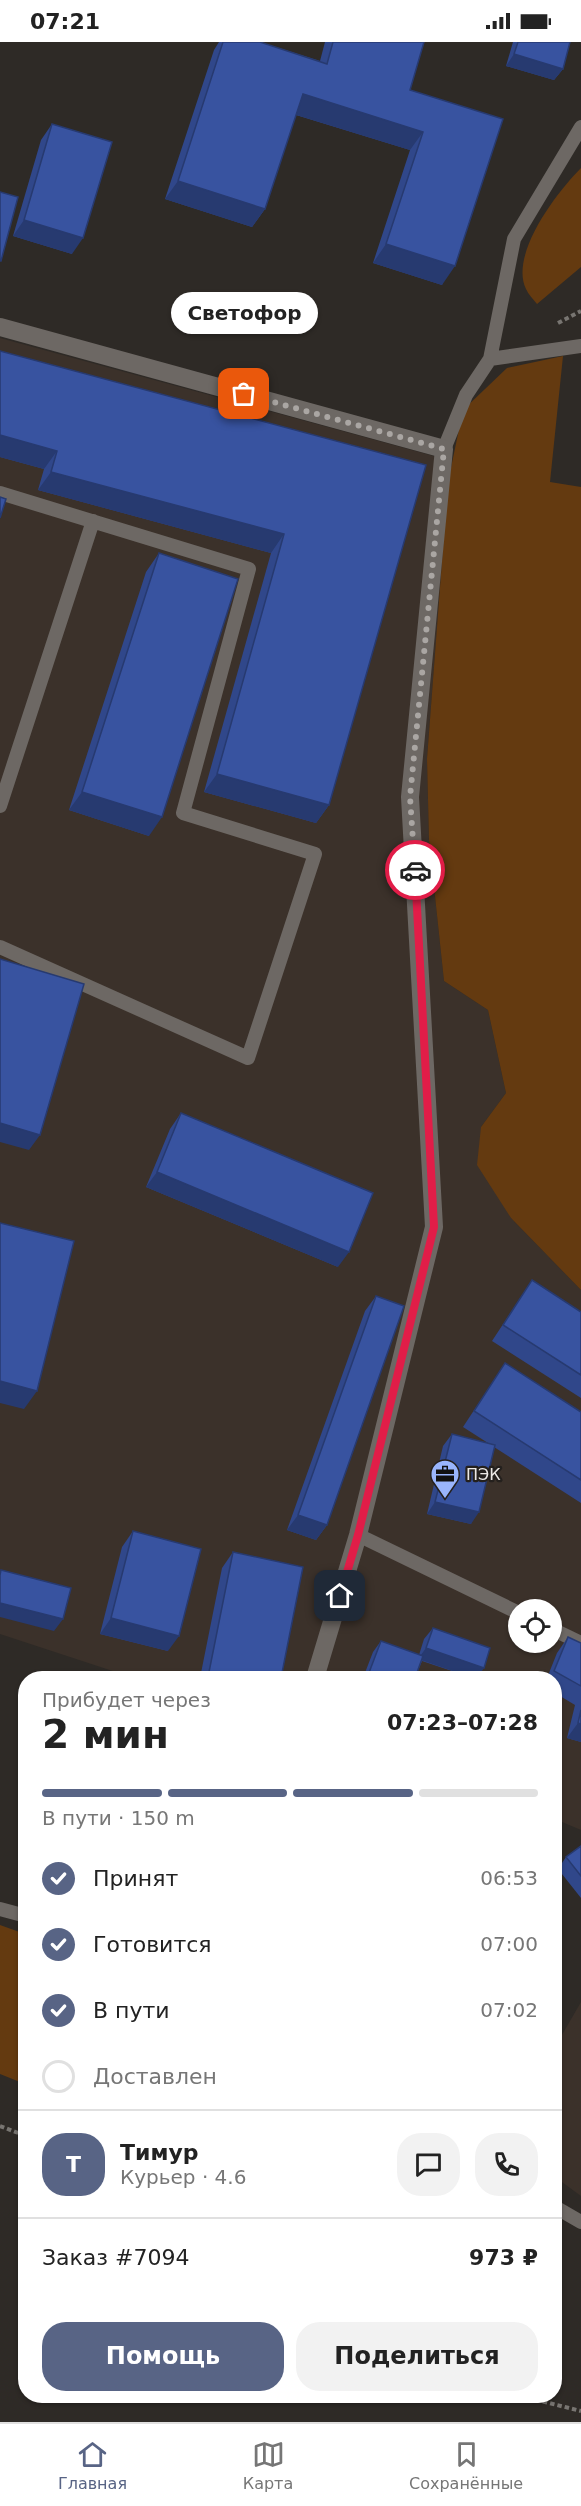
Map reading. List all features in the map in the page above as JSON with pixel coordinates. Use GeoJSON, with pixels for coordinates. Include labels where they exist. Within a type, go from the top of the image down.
{"type":"FeatureCollection","features":[{"type":"Feature","properties":{"kind":"street"},"geometry":{"type":"LineString","coordinates":[[0,327],[444,449],[410,797],[434,1227],[358,1535],[317,1671]]}},
{"type":"Feature","properties":{"kind":"lane"},"geometry":{"type":"LineString","coordinates":[[444,449],[466,395],[490,359],[514,239],[581,127]]}},
{"type":"Feature","properties":{"kind":"lane"},"geometry":{"type":"LineString","coordinates":[[490,359],[581,346]]}},
{"type":"Feature","properties":{"kind":"lane"},"geometry":{"type":"LineString","coordinates":[[0,493],[249,569],[183,813],[315,854],[248,1058],[0,947]]}},
{"type":"Feature","properties":{"kind":"lane"},"geometry":{"type":"LineString","coordinates":[[0,806],[93,521]]}},
{"type":"Feature","properties":{"kind":"lane"},"geometry":{"type":"LineString","coordinates":[[358,1535],[508,1608]]}},
{"type":"Feature","properties":{"kind":"lane"},"geometry":{"type":"LineString","coordinates":[[562,1634],[581,1643]]}},
{"type":"Feature","properties":{"kind":"lane"},"geometry":{"type":"LineString","coordinates":[[0,1909],[18,1914]]}},
{"type":"Feature","properties":{"kind":"lane"},"geometry":{"type":"LineString","coordinates":[[562,2211],[581,2222]]}},
{"type":"Feature","properties":{"kind":"path"},"geometry":{"type":"LineString","coordinates":[[0,2126],[18,2133]]}},
{"type":"Feature","properties":{"kind":"path"},"geometry":{"type":"LineString","coordinates":[[549,2403],[581,2411]]}},
{"type":"Feature","properties":{"kind":"shaded area"},"geometry":{"type":"Polygon","coordinates":[[[581,168],[581,267],[537,304],[526,289],[523,275],[524,259],[530,241],[549,207],[581,168]]]}},
{"type":"Feature","properties":{"kind":"shaded area"},"geometry":{"type":"Polygon","coordinates":[[[0,338],[452,461],[448,482],[427,759],[429,840],[444,981],[488,1010],[506,1093],[481,1127],[511,1218],[581,1290],[581,1830],[562,1822],[562,1671],[113,1671],[0,1634],[0,338]]]}},
{"type":"Feature","properties":{"kind":"shaded area"},"geometry":{"type":"Polygon","coordinates":[[[563,356],[550,482],[581,487],[581,1290],[511,1218],[477,1165],[481,1127],[506,1093],[488,1010],[444,981],[429,840],[427,759],[448,482],[463,410],[507,368],[563,356]]]}},
{"type":"Feature","properties":{"kind":"shaded area"},"geometry":{"type":"Polygon","coordinates":[[[0,1925],[18,1931],[18,2081],[0,2074],[0,1925]]]}},
{"type":"Feature","properties":{"kind":"shaded area"},"geometry":{"type":"Polygon","coordinates":[[[581,2002],[581,2196],[562,2182],[562,2035],[581,2002]]]}},
{"type":"Feature","properties":{"kind":"building"},"geometry":{"type":"Polygon","coordinates":[[[223,42],[260,42],[327,64],[333,42],[424,42],[410,90],[503,119],[455,266],[386,244],[423,132],[303,94],[265,209],[178,181],[223,42]]]}},
{"type":"Feature","properties":{"kind":"building"},"geometry":{"type":"Polygon","coordinates":[[[518,42],[570,42],[563,69],[514,54],[518,42]]]}},
{"type":"Feature","properties":{"kind":"building"},"geometry":{"type":"Polygon","coordinates":[[[52,124],[112,142],[83,238],[24,220],[52,124]]]}},
{"type":"Feature","properties":{"kind":"building"},"geometry":{"type":"Polygon","coordinates":[[[0,192],[18,197],[1,261],[0,261],[0,192]]]}},
{"type":"Feature","properties":{"kind":"building"},"geometry":{"type":"Polygon","coordinates":[[[0,351],[426,465],[329,805],[217,774],[284,534],[51,472],[57,451],[0,435],[0,351]]]}},
{"type":"Feature","properties":{"kind":"building"},"geometry":{"type":"Polygon","coordinates":[[[0,497],[6,499],[0,518],[0,497]]]}},
{"type":"Feature","properties":{"kind":"building"},"geometry":{"type":"Polygon","coordinates":[[[159,553],[238,579],[162,817],[82,792],[159,553]]]}},
{"type":"Feature","properties":{"kind":"building"},"geometry":{"type":"Polygon","coordinates":[[[0,959],[84,984],[40,1135],[0,1123],[0,959]]]}},
{"type":"Feature","properties":{"kind":"building"},"geometry":{"type":"Polygon","coordinates":[[[181,1113],[373,1193],[349,1252],[157,1172],[181,1113]]]}},
{"type":"Feature","properties":{"kind":"building"},"geometry":{"type":"Polygon","coordinates":[[[0,1223],[74,1241],[37,1391],[0,1381],[0,1223]]]}},
{"type":"Feature","properties":{"kind":"building"},"geometry":{"type":"Polygon","coordinates":[[[532,1280],[581,1312],[581,1375],[503,1325],[532,1280]]]}},
{"type":"Feature","properties":{"kind":"building"},"geometry":{"type":"Polygon","coordinates":[[[376,1296],[404,1306],[327,1525],[298,1515],[376,1296]]]}},
{"type":"Feature","properties":{"kind":"building"},"geometry":{"type":"Polygon","coordinates":[[[505,1363],[581,1412],[581,1480],[474,1411],[505,1363]]]}},
{"type":"Feature","properties":{"kind":"building"},"geometry":{"type":"Polygon","coordinates":[[[452,1434],[495,1445],[479,1512],[435,1502],[452,1434]]]}},
{"type":"Feature","properties":{"kind":"building"},"geometry":{"type":"Polygon","coordinates":[[[133,1531],[201,1549],[179,1636],[111,1618],[133,1531]]]}},
{"type":"Feature","properties":{"kind":"building"},"geometry":{"type":"Polygon","coordinates":[[[233,1552],[303,1567],[282,1671],[209,1671],[233,1552]]]}},
{"type":"Feature","properties":{"kind":"building"},"geometry":{"type":"Polygon","coordinates":[[[1,1570],[71,1588],[63,1619],[0,1603],[1,1570]]]}},
{"type":"Feature","properties":{"kind":"building"},"geometry":{"type":"Polygon","coordinates":[[[433,1628],[490,1648],[484,1668],[426,1648],[433,1628]]]}},
{"type":"Feature","properties":{"kind":"building"},"geometry":{"type":"Polygon","coordinates":[[[568,1637],[581,1643],[581,1686],[562,1675],[562,1671],[554,1671],[568,1637]]]}},
{"type":"Feature","properties":{"kind":"building"},"geometry":{"type":"Polygon","coordinates":[[[381,1641],[423,1656],[418,1671],[370,1671],[381,1641]]]}},
{"type":"Feature","properties":{"kind":"building"},"geometry":{"type":"Polygon","coordinates":[[[581,1846],[581,1876],[566,1857],[581,1846]]]}},
{"type":"Feature","properties":{"kind":"way so far"},"geometry":{"type":"LineString","coordinates":[[244,394],[444,449],[410,797],[415,870]]}},
{"type":"Feature","properties":{"kind":"place","name":"Светофор"},"geometry":{"type":"Point","coordinates":[244,394]}},
{"type":"Feature","properties":{"kind":"place","name":"ПЭК"},"geometry":{"type":"Point","coordinates":[445,1500]}},
{"type":"Feature","properties":{"kind":"route"},"geometry":{"type":"LineString","coordinates":[[340,1596],[358,1535],[434,1227],[415,870]]}}]}
